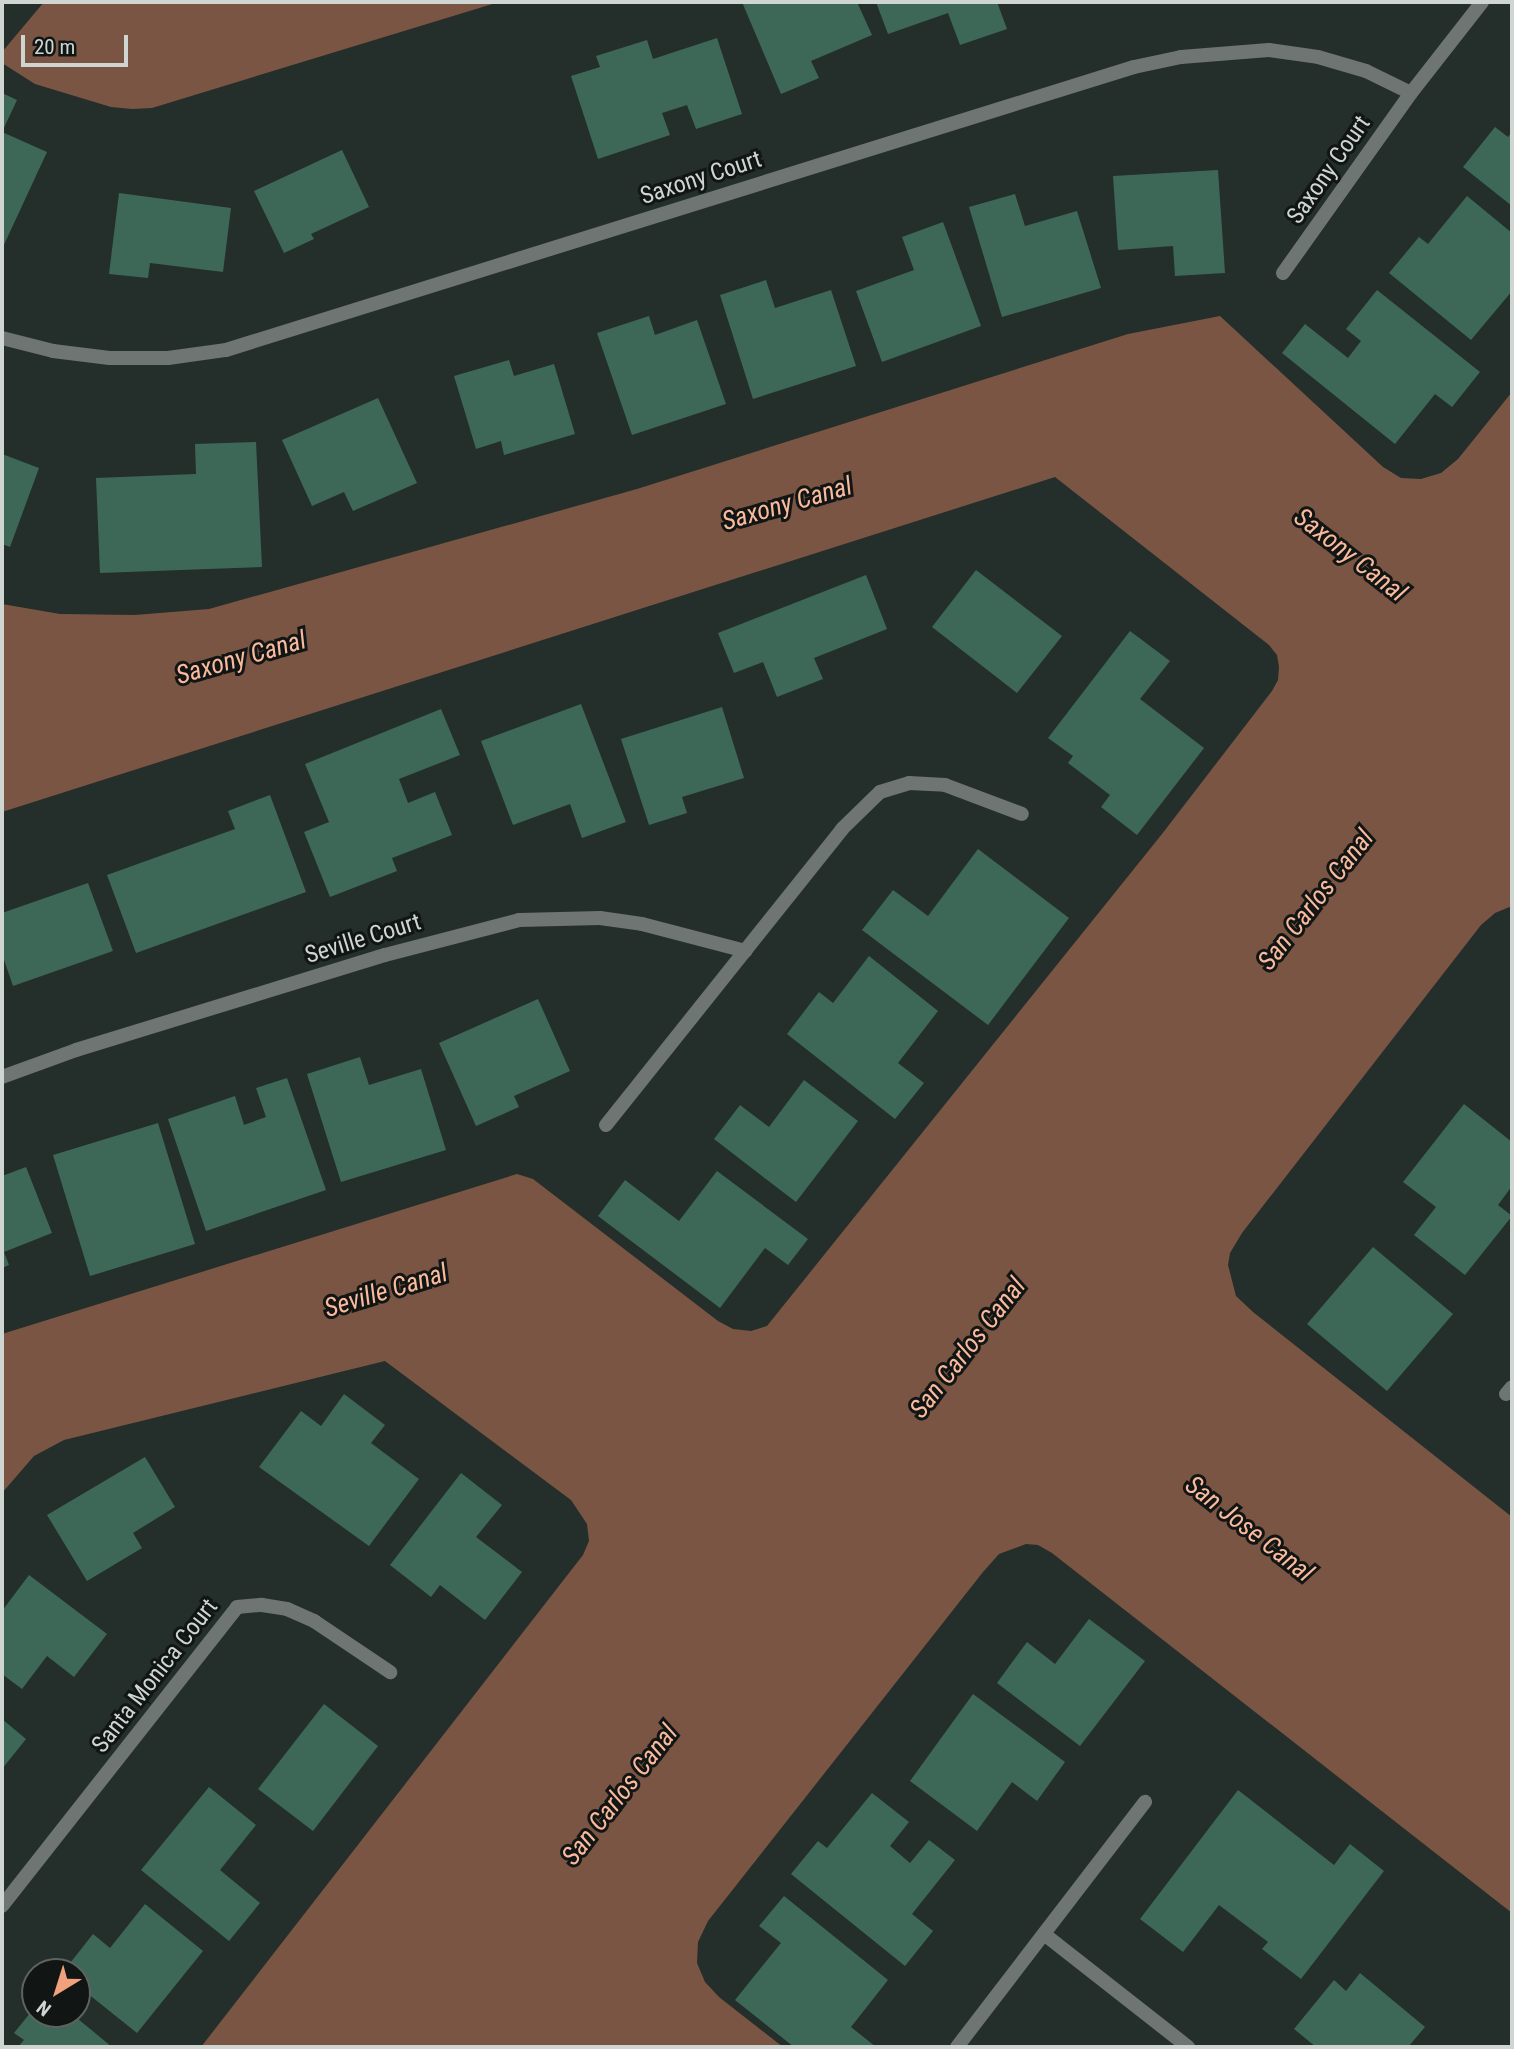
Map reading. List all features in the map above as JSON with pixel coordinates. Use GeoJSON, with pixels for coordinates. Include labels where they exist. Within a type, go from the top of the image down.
{"type":"FeatureCollection","features":[{"type":"Feature","properties":{"kind":"street","name":"Saxony Court"},"geometry":{"type":"LineString","coordinates":[[1283,273],[1411,93],[1482,2]]}},
{"type":"Feature","properties":{"kind":"street","name":"Saxony Court"},"geometry":{"type":"LineString","coordinates":[[2,338],[53,351],[110,358],[168,358],[226,350],[1108,75],[1181,57],[1269,50],[1318,57],[1366,71],[1411,93]]}},
{"type":"Feature","properties":{"kind":"street"},"geometry":{"type":"LineString","coordinates":[[606,1125],[842,829],[880,792],[909,783],[945,785],[1022,814]]}},
{"type":"Feature","properties":{"kind":"street","name":"Seville Court"},"geometry":{"type":"LineString","coordinates":[[2,1077],[76,1050],[385,955],[519,920],[600,918],[642,924],[746,951]]}},
{"type":"Feature","properties":{"kind":"street","name":"Santa Monica Court"},"geometry":{"type":"LineString","coordinates":[[2,1906],[237,1607],[262,1605],[287,1609],[314,1621],[390,1672]]}},
{"type":"Feature","properties":{"kind":"street"},"geometry":{"type":"LineString","coordinates":[[957,2047],[1145,1802]]}},
{"type":"Feature","properties":{"kind":"street"},"geometry":{"type":"LineString","coordinates":[[1044,1934],[1188,2047]]}},
{"type":"Feature","properties":{"kind":"water"},"geometry":{"type":"Polygon","coordinates":[[[44,2],[499,2],[152,108],[132,109],[111,107],[35,84],[2,63],[2,52],[44,2]]]}},
{"type":"Feature","properties":{"kind":"water"},"geometry":{"type":"Polygon","coordinates":[[[1220,316],[1383,467],[1401,478],[1421,479],[1441,473],[1458,459],[1512,392],[1512,906],[1495,913],[1481,925],[1242,1233],[1230,1253],[1228,1265],[1236,1296],[1253,1312],[1512,1517],[1512,1913],[1052,1553],[1038,1545],[1026,1544],[999,1554],[983,1572],[708,1921],[698,1942],[697,1963],[705,1982],[719,1997],[783,2047],[201,2047],[583,1555],[589,1541],[587,1524],[571,1500],[385,1361],[64,1440],[34,1456],[2,1493],[2,1334],[517,1174],[533,1179],[718,1321],[733,1329],[751,1331],[767,1326],[1162,834],[1272,691],[1278,680],[1279,667],[1277,655],[1269,645],[1055,477],[2,812],[2,604],[60,614],[135,615],[209,609],[637,489],[1128,334],[1220,316]]]}},
{"type":"Feature","properties":{"kind":"building"},"geometry":{"type":"Polygon","coordinates":[[[742,2],[857,2],[872,35],[811,61],[819,78],[781,94],[742,2]]]}},
{"type":"Feature","properties":{"kind":"building"},"geometry":{"type":"Polygon","coordinates":[[[876,2],[997,2],[1007,29],[960,45],[948,13],[888,34],[876,2]]]}},
{"type":"Feature","properties":{"kind":"building"},"geometry":{"type":"Polygon","coordinates":[[[717,38],[742,114],[696,129],[687,105],[662,113],[670,135],[598,159],[571,76],[600,67],[596,56],[647,40],[653,59],[717,38]]]}},
{"type":"Feature","properties":{"kind":"building"},"geometry":{"type":"Polygon","coordinates":[[[2,93],[17,100],[2,132],[2,93]]]}},
{"type":"Feature","properties":{"kind":"building"},"geometry":{"type":"Polygon","coordinates":[[[1495,127],[1508,137],[1512,132],[1512,206],[1463,167],[1495,127]]]}},
{"type":"Feature","properties":{"kind":"building"},"geometry":{"type":"Polygon","coordinates":[[[2,132],[47,152],[2,249],[2,132]]]}},
{"type":"Feature","properties":{"kind":"building"},"geometry":{"type":"Polygon","coordinates":[[[342,150],[369,207],[311,234],[314,239],[284,253],[254,191],[342,150]]]}},
{"type":"Feature","properties":{"kind":"building"},"geometry":{"type":"Polygon","coordinates":[[[1218,170],[1225,273],[1175,276],[1173,246],[1118,250],[1113,176],[1218,170]]]}},
{"type":"Feature","properties":{"kind":"building"},"geometry":{"type":"Polygon","coordinates":[[[119,193],[231,208],[223,272],[150,263],[148,278],[109,274],[119,193]]]}},
{"type":"Feature","properties":{"kind":"building"},"geometry":{"type":"Polygon","coordinates":[[[1015,194],[1025,226],[1077,211],[1101,288],[1002,317],[969,207],[1015,194]]]}},
{"type":"Feature","properties":{"kind":"building"},"geometry":{"type":"Polygon","coordinates":[[[1467,196],[1512,233],[1512,291],[1471,340],[1389,273],[1419,237],[1428,244],[1467,196]]]}},
{"type":"Feature","properties":{"kind":"building"},"geometry":{"type":"Polygon","coordinates":[[[943,222],[981,326],[882,362],[856,291],[914,270],[902,237],[943,222]]]}},
{"type":"Feature","properties":{"kind":"building"},"geometry":{"type":"Polygon","coordinates":[[[766,280],[775,308],[831,290],[856,366],[753,399],[720,295],[766,280]]]}},
{"type":"Feature","properties":{"kind":"building"},"geometry":{"type":"Polygon","coordinates":[[[1377,290],[1480,372],[1452,407],[1435,394],[1395,444],[1282,353],[1305,324],[1348,358],[1361,341],[1346,329],[1377,290]]]}},
{"type":"Feature","properties":{"kind":"building"},"geometry":{"type":"Polygon","coordinates":[[[649,316],[655,335],[697,320],[726,404],[632,435],[597,333],[649,316]]]}},
{"type":"Feature","properties":{"kind":"building"},"geometry":{"type":"Polygon","coordinates":[[[509,360],[514,376],[554,364],[575,434],[504,455],[501,441],[476,449],[454,376],[509,360]]]}},
{"type":"Feature","properties":{"kind":"building"},"geometry":{"type":"Polygon","coordinates":[[[378,398],[417,483],[353,511],[344,492],[312,506],[282,440],[378,398]]]}},
{"type":"Feature","properties":{"kind":"building"},"geometry":{"type":"Polygon","coordinates":[[[256,442],[262,567],[100,573],[96,478],[196,474],[195,444],[256,442]]]}},
{"type":"Feature","properties":{"kind":"building"},"geometry":{"type":"Polygon","coordinates":[[[2,454],[39,468],[10,547],[2,544],[2,454]]]}},
{"type":"Feature","properties":{"kind":"building"},"geometry":{"type":"Polygon","coordinates":[[[976,570],[1062,636],[1017,693],[932,627],[976,570]]]}},
{"type":"Feature","properties":{"kind":"building"},"geometry":{"type":"Polygon","coordinates":[[[866,575],[887,629],[814,658],[823,679],[777,697],[763,662],[734,673],[718,633],[866,575]]]}},
{"type":"Feature","properties":{"kind":"building"},"geometry":{"type":"Polygon","coordinates":[[[1130,631],[1170,661],[1140,699],[1204,748],[1137,835],[1101,807],[1110,795],[1068,763],[1073,756],[1048,738],[1130,631]]]}},
{"type":"Feature","properties":{"kind":"building"},"geometry":{"type":"Polygon","coordinates":[[[581,704],[626,822],[582,838],[570,804],[513,825],[481,741],[581,704]]]}},
{"type":"Feature","properties":{"kind":"building"},"geometry":{"type":"Polygon","coordinates":[[[722,707],[744,778],[682,797],[687,813],[649,825],[621,739],[722,707]]]}},
{"type":"Feature","properties":{"kind":"building"},"geometry":{"type":"Polygon","coordinates":[[[441,709],[460,755],[399,779],[408,803],[435,792],[452,835],[392,858],[397,871],[330,897],[304,832],[329,822],[305,764],[441,709]]]}},
{"type":"Feature","properties":{"kind":"building"},"geometry":{"type":"Polygon","coordinates":[[[270,795],[306,892],[136,953],[107,875],[235,829],[228,811],[270,795]]]}},
{"type":"Feature","properties":{"kind":"building"},"geometry":{"type":"Polygon","coordinates":[[[978,849],[1069,918],[988,1025],[862,930],[893,890],[928,916],[978,849]]]}},
{"type":"Feature","properties":{"kind":"building"},"geometry":{"type":"Polygon","coordinates":[[[88,883],[113,951],[13,986],[2,954],[2,913],[88,883]]]}},
{"type":"Feature","properties":{"kind":"building"},"geometry":{"type":"Polygon","coordinates":[[[869,956],[938,1011],[898,1063],[924,1083],[895,1119],[787,1034],[819,992],[833,1003],[869,956]]]}},
{"type":"Feature","properties":{"kind":"building"},"geometry":{"type":"Polygon","coordinates":[[[538,999],[570,1071],[514,1096],[519,1107],[476,1126],[439,1043],[538,999]]]}},
{"type":"Feature","properties":{"kind":"building"},"geometry":{"type":"Polygon","coordinates":[[[360,1057],[369,1085],[421,1069],[446,1150],[341,1182],[307,1074],[360,1057]]]}},
{"type":"Feature","properties":{"kind":"building"},"geometry":{"type":"Polygon","coordinates":[[[287,1078],[326,1190],[206,1231],[168,1119],[235,1096],[244,1125],[266,1117],[256,1088],[287,1078]]]}},
{"type":"Feature","properties":{"kind":"building"},"geometry":{"type":"Polygon","coordinates":[[[804,1080],[858,1121],[796,1202],[714,1139],[740,1105],[769,1127],[804,1080]]]}},
{"type":"Feature","properties":{"kind":"building"},"geometry":{"type":"Polygon","coordinates":[[[1464,1104],[1512,1142],[1512,1186],[1498,1205],[1512,1216],[1465,1275],[1414,1235],[1436,1207],[1403,1182],[1464,1104]]]}},
{"type":"Feature","properties":{"kind":"building"},"geometry":{"type":"Polygon","coordinates":[[[158,1123],[195,1244],[90,1276],[53,1155],[158,1123]]]}},
{"type":"Feature","properties":{"kind":"building"},"geometry":{"type":"Polygon","coordinates":[[[26,1167],[52,1233],[4,1252],[9,1265],[2,1268],[2,1176],[26,1167]]]}},
{"type":"Feature","properties":{"kind":"building"},"geometry":{"type":"Polygon","coordinates":[[[717,1171],[808,1239],[788,1265],[765,1248],[720,1308],[598,1216],[625,1180],[679,1221],[717,1171]]]}},
{"type":"Feature","properties":{"kind":"building"},"geometry":{"type":"Polygon","coordinates":[[[1373,1247],[1453,1314],[1387,1391],[1307,1324],[1373,1247]]]}},
{"type":"Feature","properties":{"kind":"building"},"geometry":{"type":"Polygon","coordinates":[[[344,1394],[385,1425],[371,1443],[419,1479],[369,1546],[259,1467],[301,1411],[321,1426],[344,1394]]]}},
{"type":"Feature","properties":{"kind":"building"},"geometry":{"type":"Polygon","coordinates":[[[145,1457],[175,1507],[133,1533],[142,1548],[87,1581],[47,1515],[145,1457]]]}},
{"type":"Feature","properties":{"kind":"building"},"geometry":{"type":"Polygon","coordinates":[[[461,1473],[502,1505],[476,1537],[522,1572],[485,1620],[440,1585],[431,1597],[390,1565],[461,1473]]]}},
{"type":"Feature","properties":{"kind":"building"},"geometry":{"type":"Polygon","coordinates":[[[29,1575],[107,1634],[74,1677],[47,1656],[22,1689],[2,1674],[2,1611],[29,1575]]]}},
{"type":"Feature","properties":{"kind":"building"},"geometry":{"type":"Polygon","coordinates":[[[1089,1619],[1145,1661],[1080,1746],[997,1683],[1027,1642],[1055,1664],[1089,1619]]]}},
{"type":"Feature","properties":{"kind":"building"},"geometry":{"type":"Polygon","coordinates":[[[973,1694],[1065,1762],[1037,1801],[1012,1782],[977,1831],[910,1781],[973,1694]]]}},
{"type":"Feature","properties":{"kind":"building"},"geometry":{"type":"Polygon","coordinates":[[[324,1704],[378,1746],[313,1831],[258,1789],[324,1704]]]}},
{"type":"Feature","properties":{"kind":"building"},"geometry":{"type":"Polygon","coordinates":[[[2,1719],[26,1739],[2,1769],[2,1719]]]}},
{"type":"Feature","properties":{"kind":"building"},"geometry":{"type":"Polygon","coordinates":[[[209,1787],[256,1825],[220,1870],[260,1903],[229,1941],[141,1870],[209,1787]]]}},
{"type":"Feature","properties":{"kind":"building"},"geometry":{"type":"Polygon","coordinates":[[[1238,1790],[1334,1865],[1350,1844],[1384,1871],[1301,1979],[1262,1949],[1268,1942],[1219,1905],[1183,1952],[1140,1919],[1238,1790]]]}},
{"type":"Feature","properties":{"kind":"building"},"geometry":{"type":"Polygon","coordinates":[[[872,1793],[909,1822],[890,1846],[910,1863],[929,1840],[955,1860],[912,1914],[933,1931],[905,1966],[791,1874],[818,1841],[827,1848],[872,1793]]]}},
{"type":"Feature","properties":{"kind":"building"},"geometry":{"type":"Polygon","coordinates":[[[784,1896],[888,1980],[851,2027],[876,2047],[794,2047],[735,2000],[781,1943],[759,1926],[784,1896]]]}},
{"type":"Feature","properties":{"kind":"building"},"geometry":{"type":"Polygon","coordinates":[[[145,1904],[203,1951],[137,2033],[91,1996],[91,1958],[74,1958],[93,1934],[110,1948],[145,1904]]]}},
{"type":"Feature","properties":{"kind":"building"},"geometry":{"type":"Polygon","coordinates":[[[1360,1973],[1425,2027],[1408,2047],[1316,2047],[1294,2029],[1334,1980],[1346,1991],[1360,1973]]]}},
{"type":"Feature","properties":{"kind":"building"},"geometry":{"type":"Polygon","coordinates":[[[21,2024],[21,2028],[89,2028],[112,2047],[18,2047],[24,2040],[14,2033],[21,2024]]]}},
{"type":"Feature","properties":{"kind":"water label","name":"Saxony Canal"},"geometry":{"type":"Point","coordinates":[787,504]}},
{"type":"Feature","properties":{"kind":"water label","name":"Saxony Canal"},"geometry":{"type":"Point","coordinates":[1350,555]}},
{"type":"Feature","properties":{"kind":"water label","name":"Saxony Canal"},"geometry":{"type":"Point","coordinates":[241,658]}},
{"type":"Feature","properties":{"kind":"water label","name":"San Carlos Canal"},"geometry":{"type":"Point","coordinates":[1316,900]}},
{"type":"Feature","properties":{"kind":"water label","name":"Seville Canal"},"geometry":{"type":"Point","coordinates":[386,1291]}},
{"type":"Feature","properties":{"kind":"water label","name":"San Carlos Canal"},"geometry":{"type":"Point","coordinates":[968,1348]}},
{"type":"Feature","properties":{"kind":"water label","name":"San Jose Canal"},"geometry":{"type":"Point","coordinates":[1249,1529]}},
{"type":"Feature","properties":{"kind":"water label","name":"San Carlos Canal"},"geometry":{"type":"Point","coordinates":[620,1795]}}]}
